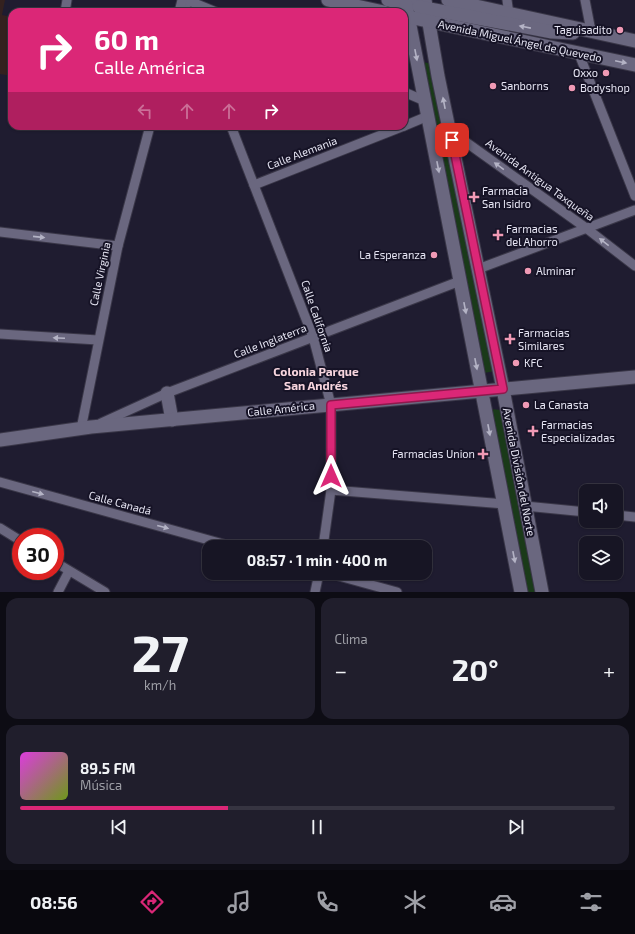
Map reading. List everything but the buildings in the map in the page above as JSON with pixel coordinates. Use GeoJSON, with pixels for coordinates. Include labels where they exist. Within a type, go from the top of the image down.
{"type":"FeatureCollection","features":[{"type":"Feature","properties":{"kind":"main road"},"geometry":{"type":"LineString","coordinates":[[328,0],[365,8]]}},
{"type":"Feature","properties":{"kind":"main road","name":"Avenida Miguel Ángel de Quevedo"},"geometry":{"type":"LineString","coordinates":[[388,0],[404,8]]}},
{"type":"Feature","properties":{"kind":"main road"},"geometry":{"type":"LineString","coordinates":[[448,0],[635,41]]}},
{"type":"Feature","properties":{"kind":"main road"},"geometry":{"type":"LineString","coordinates":[[408,11],[410,13],[424,3],[554,33],[591,31]]}},
{"type":"Feature","properties":{"kind":"main road","name":"Avenida División del Norte"},"geometry":{"type":"LineString","coordinates":[[424,3],[503,389],[542,592]]}},
{"type":"Feature","properties":{"kind":"main road","name":"Avenida Miguel Ángel de Quevedo"},"geometry":{"type":"LineString","coordinates":[[408,10],[428,21],[635,65]]}},
{"type":"Feature","properties":{"kind":"main road","name":"Avenida División del Norte"},"geometry":{"type":"LineString","coordinates":[[408,19],[521,592]]}},
{"type":"Feature","properties":{"kind":"main road","name":"Calle América"},"geometry":{"type":"LineString","coordinates":[[0,440],[86,428],[635,377]]}},
{"type":"Feature","properties":{"kind":"main road"},"geometry":{"type":"LineString","coordinates":[[167,393],[172,420]]}},
{"type":"Feature","properties":{"kind":"street"},"geometry":{"type":"LineString","coordinates":[[187,0],[206,8]]}},
{"type":"Feature","properties":{"kind":"street"},"geometry":{"type":"LineString","coordinates":[[507,0],[509,14]]}},
{"type":"Feature","properties":{"kind":"street"},"geometry":{"type":"LineString","coordinates":[[586,0],[591,31]]}},
{"type":"Feature","properties":{"kind":"street"},"geometry":{"type":"LineString","coordinates":[[579,54],[635,196]]}},
{"type":"Feature","properties":{"kind":"street"},"geometry":{"type":"LineString","coordinates":[[408,94],[425,101]]}},
{"type":"Feature","properties":{"kind":"street","name":"Calle Alemania"},"geometry":{"type":"LineString","coordinates":[[408,124],[428,116]]}},
{"type":"Feature","properties":{"kind":"street","name":"Calle Virginia"},"geometry":{"type":"LineString","coordinates":[[86,428],[98,340],[118,246],[149,130]]}},
{"type":"Feature","properties":{"kind":"street","name":"Calle California"},"geometry":{"type":"LineString","coordinates":[[233,130],[314,337],[331,405],[331,490],[324,540]]}},
{"type":"Feature","properties":{"kind":"street","name":"Calle Alemania"},"geometry":{"type":"LineString","coordinates":[[254,185],[394,130]]}},
{"type":"Feature","properties":{"kind":"street","name":"Avenida Antigua Taxqueña"},"geometry":{"type":"LineString","coordinates":[[449,130],[586,228],[635,266]]}},
{"type":"Feature","properties":{"kind":"street"},"geometry":{"type":"LineString","coordinates":[[478,269],[635,210]]}},
{"type":"Feature","properties":{"kind":"street"},"geometry":{"type":"LineString","coordinates":[[0,232],[118,246]]}},
{"type":"Feature","properties":{"kind":"street","name":"Calle Inglaterra"},"geometry":{"type":"LineString","coordinates":[[86,428],[167,393],[460,281]]}},
{"type":"Feature","properties":{"kind":"street"},"geometry":{"type":"LineString","coordinates":[[0,334],[98,340]]}},
{"type":"Feature","properties":{"kind":"street","name":"Calle Canadá"},"geometry":{"type":"LineString","coordinates":[[0,482],[209,540]]}},
{"type":"Feature","properties":{"kind":"street"},"geometry":{"type":"LineString","coordinates":[[331,490],[504,504]]}},
{"type":"Feature","properties":{"kind":"street"},"geometry":{"type":"LineString","coordinates":[[525,506],[579,511]]}},
{"type":"Feature","properties":{"kind":"street"},"geometry":{"type":"LineString","coordinates":[[623,516],[635,517]]}},
{"type":"Feature","properties":{"kind":"street"},"geometry":{"type":"LineString","coordinates":[[0,528],[12,535]]}},
{"type":"Feature","properties":{"kind":"street"},"geometry":{"type":"LineString","coordinates":[[64,568],[105,592]]}},
{"type":"Feature","properties":{"kind":"street"},"geometry":{"type":"LineString","coordinates":[[58,592],[69,571]]}},
{"type":"Feature","properties":{"kind":"street"},"geometry":{"type":"LineString","coordinates":[[314,592],[317,580]]}},
{"type":"Feature","properties":{"kind":"street"},"geometry":{"type":"LineString","coordinates":[[353,580],[397,592]]}},
{"type":"Feature","properties":{"kind":"shaded area"},"geometry":{"type":"Polygon","coordinates":[[[0,0],[5,0],[2,15],[8,16],[8,75],[0,74],[0,0]]]}},
{"type":"Feature","properties":{"kind":"green space"},"geometry":{"type":"Polygon","coordinates":[[[423,62],[432,64],[495,371],[484,373],[423,62]]]}},
{"type":"Feature","properties":{"kind":"green space"},"geometry":{"type":"Polygon","coordinates":[[[489,409],[502,410],[536,592],[526,592],[489,409]]]}},
{"type":"Feature","properties":{"kind":"place","name":"Taguisadito"},"geometry":{"type":"Point","coordinates":[620,30]}},
{"type":"Feature","properties":{"kind":"place","name":"Oxxo"},"geometry":{"type":"Point","coordinates":[606,73]}},
{"type":"Feature","properties":{"kind":"place","name":"Sanborns"},"geometry":{"type":"Point","coordinates":[493,86]}},
{"type":"Feature","properties":{"kind":"place","name":"Bodyshop"},"geometry":{"type":"Point","coordinates":[572,88]}},
{"type":"Feature","properties":{"kind":"place","name":"Farmacia San Isidro"},"geometry":{"type":"Point","coordinates":[474,197]}},
{"type":"Feature","properties":{"kind":"place","name":"Farmacias del Ahorro"},"geometry":{"type":"Point","coordinates":[498,235]}},
{"type":"Feature","properties":{"kind":"place","name":"La Esperanza"},"geometry":{"type":"Point","coordinates":[434,255]}},
{"type":"Feature","properties":{"kind":"place","name":"Alminar"},"geometry":{"type":"Point","coordinates":[528,271]}},
{"type":"Feature","properties":{"kind":"place","name":"Farmacias Similares"},"geometry":{"type":"Point","coordinates":[510,339]}},
{"type":"Feature","properties":{"kind":"place","name":"KFC"},"geometry":{"type":"Point","coordinates":[516,363]}},
{"type":"Feature","properties":{"kind":"place","name":"La Canasta"},"geometry":{"type":"Point","coordinates":[526,405]}},
{"type":"Feature","properties":{"kind":"place","name":"Farmacias Especializadas"},"geometry":{"type":"Point","coordinates":[533,431]}},
{"type":"Feature","properties":{"kind":"place","name":"Farmacias Union"},"geometry":{"type":"Point","coordinates":[483,454]}},
{"type":"Feature","properties":{"kind":"district","name":"Colonia Parque San Andrés"},"geometry":{"type":"Point","coordinates":[316,379]}},
{"type":"Feature","properties":{"kind":"route"},"geometry":{"type":"LineString","coordinates":[[331,476],[331,405],[503,389],[452,140]]}}]}
